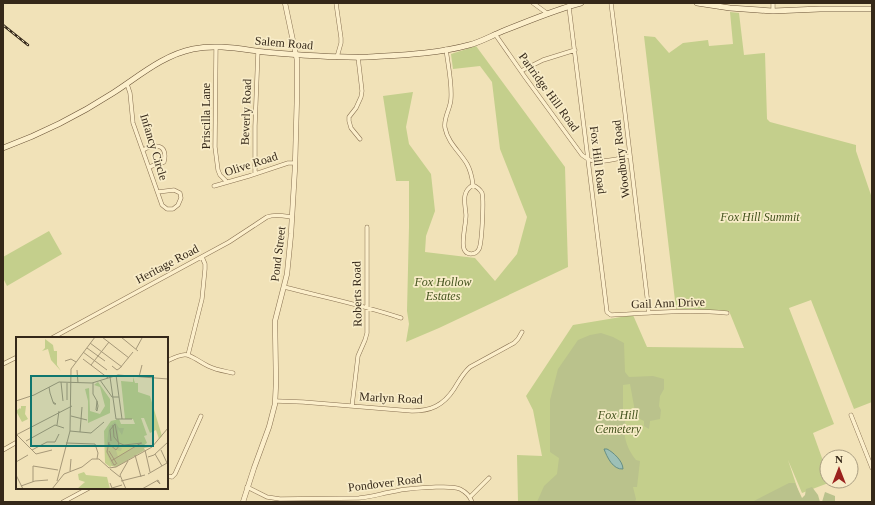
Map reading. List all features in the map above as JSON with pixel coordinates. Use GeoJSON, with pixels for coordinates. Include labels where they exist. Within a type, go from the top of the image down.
{"type":"FeatureCollection","features":[{"type":"Feature","properties":{"kind":"main road","name":"Salem Road"},"geometry":{"type":"LineString","coordinates":[[3,148],[19,142],[86,110],[156,65],[180,52],[200,47],[216,47],[296,55],[337,57],[421,53],[469,45],[482,41],[495,34],[531,20],[581,3]]}},
{"type":"Feature","properties":{"kind":"main road"},"geometry":{"type":"LineString","coordinates":[[697,3],[737,9],[773,11],[839,8],[872,9]]}},
{"type":"Feature","properties":{"kind":"street","name":"Pond Street"},"geometry":{"type":"LineString","coordinates":[[243,502],[269,427],[276,401],[275,321],[289,260],[295,163],[297,60],[285,3]]}},
{"type":"Feature","properties":{"kind":"street"},"geometry":{"type":"LineString","coordinates":[[336,3],[341,38],[337,57]]}},
{"type":"Feature","properties":{"kind":"street"},"geometry":{"type":"LineString","coordinates":[[533,3],[548,14]]}},
{"type":"Feature","properties":{"kind":"street","name":"Woodbury Road"},"geometry":{"type":"LineString","coordinates":[[611,3],[649,313]]}},
{"type":"Feature","properties":{"kind":"street"},"geometry":{"type":"LineString","coordinates":[[773,3],[773,11]]}},
{"type":"Feature","properties":{"kind":"street","name":"Fox Hill Road"},"geometry":{"type":"LineString","coordinates":[[569,7],[607,312],[609,314]]}},
{"type":"Feature","properties":{"kind":"street","name":"Partridge Hill Road"},"geometry":{"type":"LineString","coordinates":[[495,34],[520,71],[582,155],[588,159]]}},
{"type":"Feature","properties":{"kind":"street","name":"Priscilla Lane"},"geometry":{"type":"LineString","coordinates":[[216,47],[215,147],[218,170],[220,175],[228,182]]}},
{"type":"Feature","properties":{"kind":"street"},"geometry":{"type":"LineString","coordinates":[[446,49],[452,92],[445,119],[445,129],[451,144],[470,169],[473,185]]}},
{"type":"Feature","properties":{"kind":"street"},"geometry":{"type":"LineString","coordinates":[[520,71],[543,60],[574,50]]}},
{"type":"Feature","properties":{"kind":"street","name":"Beverly Road"},"geometry":{"type":"LineString","coordinates":[[254,174],[258,51]]}},
{"type":"Feature","properties":{"kind":"street"},"geometry":{"type":"LineString","coordinates":[[358,57],[362,91],[356,108],[349,117],[349,121],[351,128],[360,139]]}},
{"type":"Feature","properties":{"kind":"street","name":"Infancy Circle"},"geometry":{"type":"LineString","coordinates":[[126,84],[130,93],[133,123],[162,205],[167,209],[173,209],[178,205],[181,198],[180,193],[174,190],[158,192]]}},
{"type":"Feature","properties":{"kind":"street"},"geometry":{"type":"LineString","coordinates":[[143,150],[153,146],[159,146],[165,152],[164,162],[149,167]]}},
{"type":"Feature","properties":{"kind":"street"},"geometry":{"type":"LineString","coordinates":[[588,159],[592,161],[602,161],[630,156]]}},
{"type":"Feature","properties":{"kind":"street","name":"Olive Road"},"geometry":{"type":"LineString","coordinates":[[214,186],[288,162],[295,163]]}},
{"type":"Feature","properties":{"kind":"street"},"geometry":{"type":"LineString","coordinates":[[473,185],[479,188],[482,194],[483,221],[480,248],[476,253],[472,254],[467,253],[463,244],[466,220],[466,192],[468,188],[473,185]]}},
{"type":"Feature","properties":{"kind":"street","name":"Heritage Road"},"geometry":{"type":"LineString","coordinates":[[54,337],[229,242],[268,217],[292,216]]}},
{"type":"Feature","properties":{"kind":"street","name":"Roberts Road"},"geometry":{"type":"LineString","coordinates":[[352,406],[358,356],[366,340],[367,333],[367,227]]}},
{"type":"Feature","properties":{"kind":"street"},"geometry":{"type":"LineString","coordinates":[[188,355],[202,299],[206,269],[202,257]]}},
{"type":"Feature","properties":{"kind":"street"},"geometry":{"type":"LineString","coordinates":[[284,287],[401,318]]}},
{"type":"Feature","properties":{"kind":"street","name":"Gail Ann Drive"},"geometry":{"type":"LineString","coordinates":[[609,314],[702,312],[727,313]]}},
{"type":"Feature","properties":{"kind":"street","name":"Marlyn Road"},"geometry":{"type":"LineString","coordinates":[[276,401],[425,411],[432,409],[444,401],[466,370],[514,343],[522,332]]}},
{"type":"Feature","properties":{"kind":"street"},"geometry":{"type":"LineString","coordinates":[[168,361],[184,354],[192,356],[208,366],[233,373]]}},
{"type":"Feature","properties":{"kind":"street"},"geometry":{"type":"LineString","coordinates":[[3,364],[16,358]]}},
{"type":"Feature","properties":{"kind":"street"},"geometry":{"type":"LineString","coordinates":[[851,414],[872,468]]}},
{"type":"Feature","properties":{"kind":"street"},"geometry":{"type":"LineString","coordinates":[[168,476],[173,476],[201,416]]}},
{"type":"Feature","properties":{"kind":"street"},"geometry":{"type":"LineString","coordinates":[[3,450],[16,443]]}},
{"type":"Feature","properties":{"kind":"street"},"geometry":{"type":"LineString","coordinates":[[472,502],[470,497],[489,478]]}},
{"type":"Feature","properties":{"kind":"street","name":"Pondover Road"},"geometry":{"type":"LineString","coordinates":[[247,488],[267,497],[280,499],[359,498],[401,490],[445,487],[460,489],[470,497]]}},
{"type":"Feature","properties":{"kind":"street"},"geometry":{"type":"LineString","coordinates":[[62,502],[86,489]]}},
{"type":"Feature","properties":{"kind":"green space"},"geometry":{"type":"Polygon","coordinates":[[[730,12],[739,13],[744,55],[765,53],[767,119],[770,122],[856,145],[856,151],[872,198],[872,402],[854,409],[811,300],[789,308],[834,424],[813,433],[819,450],[819,487],[802,493],[788,460],[802,502],[518,502],[517,455],[542,456],[533,410],[526,396],[573,325],[633,315],[647,347],[744,348],[729,311],[676,309],[644,36],[655,37],[669,53],[683,43],[708,40],[709,46],[733,44],[730,12]]]}},
{"type":"Feature","properties":{"kind":"green space","name":"Fox Hollow Estates"},"geometry":{"type":"Polygon","coordinates":[[[476,46],[565,167],[568,267],[406,342],[409,324],[407,311],[409,181],[396,181],[383,96],[413,92],[406,127],[409,144],[431,174],[435,211],[426,236],[425,252],[475,258],[495,281],[517,254],[527,217],[500,149],[492,82],[480,66],[453,69],[451,54],[476,46]]]}},
{"type":"Feature","properties":{"kind":"green space"},"geometry":{"type":"Polygon","coordinates":[[[49,231],[62,254],[7,286],[3,278],[3,257],[49,231]]]}},
{"type":"Feature","properties":{"kind":"green space","name":"Fox Hill Cemetery"},"geometry":{"type":"Polygon","coordinates":[[[601,333],[624,343],[625,372],[629,377],[653,376],[664,379],[664,389],[660,396],[659,406],[661,410],[660,419],[650,421],[649,429],[644,426],[644,421],[636,417],[630,384],[623,385],[623,410],[627,413],[624,432],[625,438],[632,454],[636,460],[640,461],[637,487],[633,487],[636,499],[635,502],[537,502],[544,486],[557,474],[559,458],[550,452],[550,400],[558,369],[578,340],[590,335],[601,333]]]}},
{"type":"Feature","properties":{"kind":"green space"},"geometry":{"type":"Polygon","coordinates":[[[789,483],[795,483],[802,498],[805,495],[806,489],[812,487],[818,495],[820,502],[752,502],[789,483]]]}},
{"type":"Feature","properties":{"kind":"green space"},"geometry":{"type":"Polygon","coordinates":[[[825,492],[835,496],[835,502],[822,502],[825,492]]]}},
{"type":"Feature","properties":{"kind":"water"},"geometry":{"type":"Polygon","coordinates":[[[604,449],[609,450],[617,457],[623,466],[623,469],[619,469],[613,465],[604,449]]]}},
{"type":"Feature","properties":{"kind":"railway"},"geometry":{"type":"LineString","coordinates":[[3,25],[28,45]]}},
{"type":"Feature","properties":{"kind":"park label","name":"Fox Hill Summit"},"geometry":{"type":"Point","coordinates":[760,217]}}]}
